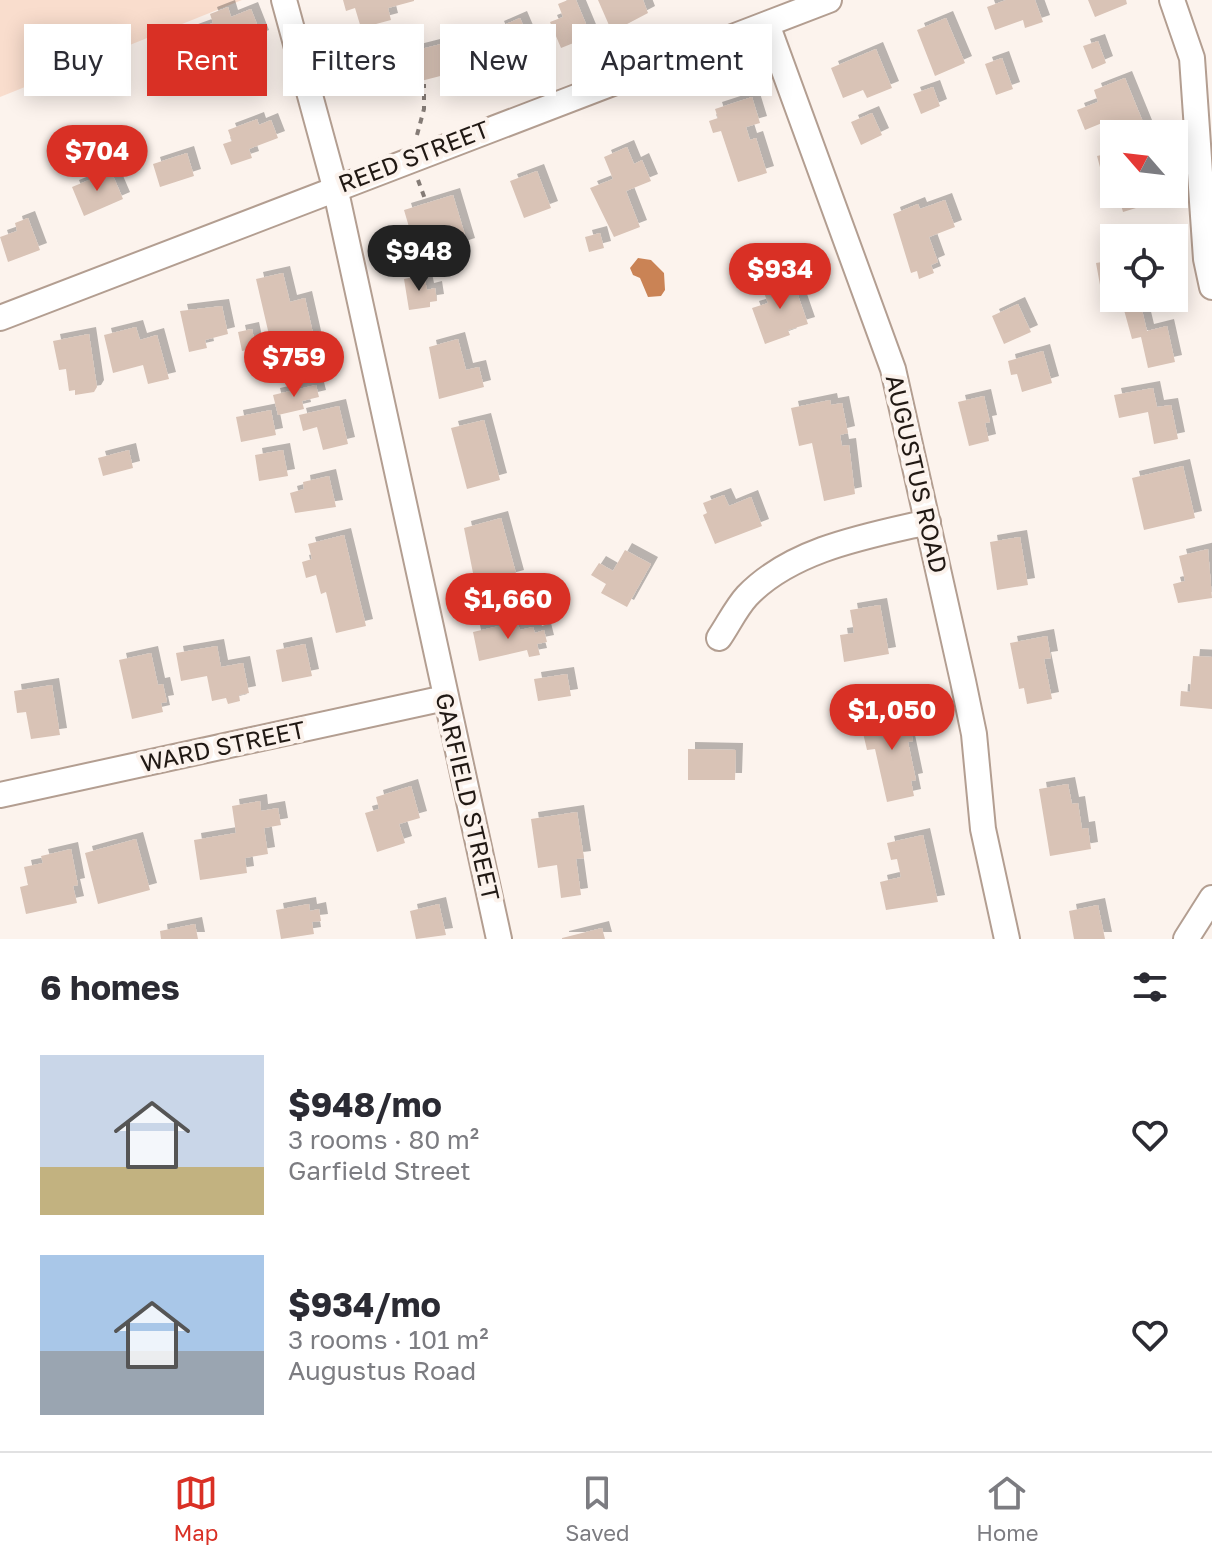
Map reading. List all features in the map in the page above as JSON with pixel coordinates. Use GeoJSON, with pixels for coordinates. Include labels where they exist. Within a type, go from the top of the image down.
{"type":"FeatureCollection","features":[{"type":"Feature","properties":{"kind":"street","name":"GARFIELD STREET"},"geometry":{"type":"LineString","coordinates":[[284,0],[335,187],[499,939]]}},
{"type":"Feature","properties":{"kind":"street","name":"REED STREET"},"geometry":{"type":"LineString","coordinates":[[767,24],[829,0]]}},
{"type":"Feature","properties":{"kind":"street"},"geometry":{"type":"LineString","coordinates":[[1172,0],[1192,58],[1206,259],[1212,287]]}},
{"type":"Feature","properties":{"kind":"street","name":"AUGUSTUS ROAD"},"geometry":{"type":"LineString","coordinates":[[772,38],[893,369],[974,734],[983,829],[1007,939]]}},
{"type":"Feature","properties":{"kind":"street","name":"REED STREET"},"geometry":{"type":"LineString","coordinates":[[0,318],[576,96]]}},
{"type":"Feature","properties":{"kind":"street"},"geometry":{"type":"LineString","coordinates":[[719,638],[747,596],[786,568],[848,541],[928,522]]}},
{"type":"Feature","properties":{"kind":"street","name":"WARD STREET"},"geometry":{"type":"LineString","coordinates":[[0,795],[445,698]]}},
{"type":"Feature","properties":{"kind":"street"},"geometry":{"type":"LineString","coordinates":[[1186,939],[1212,898]]}},
{"type":"Feature","properties":{"kind":"path"},"geometry":{"type":"LineString","coordinates":[[420,155],[414,140],[421,125],[423,96]]}},
{"type":"Feature","properties":{"kind":"shaded area"},"geometry":{"type":"Polygon","coordinates":[[[0,0],[242,0],[182,24],[147,24],[147,38],[131,44],[131,24],[24,24],[24,87],[0,97],[0,0]]]}},
{"type":"Feature","properties":{"kind":"shaded area"},"geometry":{"type":"Polygon","coordinates":[[[638,258],[651,260],[664,273],[665,290],[661,296],[648,297],[640,278],[633,275],[630,268],[638,258]]]}},
{"type":"Feature","properties":{"kind":"building"},"geometry":{"type":"Polygon","coordinates":[[[343,0],[414,0],[388,8],[391,20],[376,24],[360,24],[355,8],[346,11],[343,0]]]}},
{"type":"Feature","properties":{"kind":"building"},"geometry":{"type":"Polygon","coordinates":[[[576,0],[586,24],[572,24],[572,44],[561,48],[556,36],[556,24],[550,22],[563,17],[558,4],[576,0]]]}},
{"type":"Feature","properties":{"kind":"building"},"geometry":{"type":"Polygon","coordinates":[[[598,0],[643,0],[648,13],[627,24],[608,24],[598,0]]]}},
{"type":"Feature","properties":{"kind":"building"},"geometry":{"type":"Polygon","coordinates":[[[1006,0],[1035,0],[1043,22],[1025,28],[1023,20],[995,30],[987,7],[1006,0]]]}},
{"type":"Feature","properties":{"kind":"building"},"geometry":{"type":"Polygon","coordinates":[[[1088,0],[1126,0],[1127,4],[1095,17],[1088,0]]]}},
{"type":"Feature","properties":{"kind":"building"},"geometry":{"type":"Polygon","coordinates":[[[228,7],[231,17],[251,9],[257,24],[210,24],[213,23],[210,14],[228,7]]]}},
{"type":"Feature","properties":{"kind":"building"},"geometry":{"type":"Polygon","coordinates":[[[520,18],[523,24],[506,24],[520,18]]]}},
{"type":"Feature","properties":{"kind":"building"},"geometry":{"type":"Polygon","coordinates":[[[946,18],[965,63],[935,76],[917,30],[946,18]]]}},
{"type":"Feature","properties":{"kind":"building"},"geometry":{"type":"Polygon","coordinates":[[[1098,41],[1106,63],[1092,69],[1083,46],[1098,41]]]}},
{"type":"Feature","properties":{"kind":"building"},"geometry":{"type":"Polygon","coordinates":[[[440,44],[440,76],[424,80],[424,48],[440,44]]]}},
{"type":"Feature","properties":{"kind":"building"},"geometry":{"type":"Polygon","coordinates":[[[876,49],[892,88],[867,98],[863,90],[843,98],[831,68],[876,49]]]}},
{"type":"Feature","properties":{"kind":"building"},"geometry":{"type":"Polygon","coordinates":[[[1002,58],[1013,89],[996,95],[985,64],[1002,58]]]}},
{"type":"Feature","properties":{"kind":"building"},"geometry":{"type":"Polygon","coordinates":[[[1125,78],[1142,120],[1100,120],[1100,124],[1085,130],[1077,110],[1098,102],[1094,90],[1125,78]]]}},
{"type":"Feature","properties":{"kind":"building"},"geometry":{"type":"Polygon","coordinates":[[[933,87],[940,106],[921,114],[913,94],[933,87]]]}},
{"type":"Feature","properties":{"kind":"building"},"geometry":{"type":"Polygon","coordinates":[[[752,97],[760,123],[746,127],[750,140],[756,138],[767,173],[738,182],[721,131],[713,133],[709,121],[718,118],[715,109],[752,97]]]}},
{"type":"Feature","properties":{"kind":"building"},"geometry":{"type":"Polygon","coordinates":[[[872,113],[882,135],[861,145],[851,122],[872,113]]]}},
{"type":"Feature","properties":{"kind":"building"},"geometry":{"type":"Polygon","coordinates":[[[257,119],[259,125],[271,120],[278,138],[249,149],[252,158],[231,165],[223,144],[232,141],[228,130],[257,119]]]}},
{"type":"Feature","properties":{"kind":"building"},"geometry":{"type":"Polygon","coordinates":[[[627,147],[634,164],[642,160],[651,181],[626,191],[640,227],[614,237],[590,188],[613,179],[604,157],[627,147]]]}},
{"type":"Feature","properties":{"kind":"building"},"geometry":{"type":"Polygon","coordinates":[[[187,153],[194,176],[160,187],[153,164],[187,153]]]}},
{"type":"Feature","properties":{"kind":"building"},"geometry":{"type":"Polygon","coordinates":[[[111,171],[123,199],[84,216],[72,187],[111,171]]]}},
{"type":"Feature","properties":{"kind":"building"},"geometry":{"type":"Polygon","coordinates":[[[537,171],[551,208],[524,218],[510,181],[537,171]]]}},
{"type":"Feature","properties":{"kind":"building"},"geometry":{"type":"Polygon","coordinates":[[[453,195],[468,245],[419,261],[404,210],[453,195]]]}},
{"type":"Feature","properties":{"kind":"building"},"geometry":{"type":"Polygon","coordinates":[[[945,200],[955,227],[929,237],[938,262],[931,265],[934,273],[919,279],[917,271],[911,273],[893,214],[918,204],[920,209],[945,200]]]}},
{"type":"Feature","properties":{"kind":"building"},"geometry":{"type":"Polygon","coordinates":[[[28,218],[40,250],[8,262],[0,237],[17,231],[15,223],[28,218]]]}},
{"type":"Feature","properties":{"kind":"building"},"geometry":{"type":"Polygon","coordinates":[[[600,233],[604,248],[589,252],[585,237],[600,233]]]}},
{"type":"Feature","properties":{"kind":"building"},"geometry":{"type":"Polygon","coordinates":[[[1100,262],[1100,285],[1096,263],[1100,262]]]}},
{"type":"Feature","properties":{"kind":"building"},"geometry":{"type":"Polygon","coordinates":[[[283,273],[290,302],[305,298],[315,342],[273,352],[256,279],[283,273]]]}},
{"type":"Feature","properties":{"kind":"building"},"geometry":{"type":"Polygon","coordinates":[[[424,275],[427,290],[435,288],[437,301],[430,302],[430,307],[409,310],[404,279],[424,275]]]}},
{"type":"Feature","properties":{"kind":"building"},"geometry":{"type":"Polygon","coordinates":[[[792,278],[808,324],[788,330],[790,335],[765,344],[752,308],[768,303],[762,288],[792,278]]]}},
{"type":"Feature","properties":{"kind":"building"},"geometry":{"type":"Polygon","coordinates":[[[1018,304],[1031,332],[1004,344],[992,316],[1018,304]]]}},
{"type":"Feature","properties":{"kind":"building"},"geometry":{"type":"Polygon","coordinates":[[[222,306],[228,334],[205,340],[207,348],[189,352],[180,311],[222,306]]]}},
{"type":"Feature","properties":{"kind":"building"},"geometry":{"type":"Polygon","coordinates":[[[1125,312],[1142,312],[1147,331],[1167,326],[1175,362],[1148,368],[1141,337],[1132,339],[1125,312]]]}},
{"type":"Feature","properties":{"kind":"building"},"geometry":{"type":"Polygon","coordinates":[[[136,327],[140,340],[157,335],[169,379],[148,384],[143,365],[113,373],[104,335],[136,327]]]}},
{"type":"Feature","properties":{"kind":"building"},"geometry":{"type":"Polygon","coordinates":[[[252,329],[256,348],[242,351],[238,332],[252,329]]]}},
{"type":"Feature","properties":{"kind":"building"},"geometry":{"type":"Polygon","coordinates":[[[89,334],[97,387],[94,392],[75,395],[75,390],[69,391],[66,369],[59,370],[53,341],[89,334]]]}},
{"type":"Feature","properties":{"kind":"building"},"geometry":{"type":"Polygon","coordinates":[[[458,339],[466,370],[479,367],[484,387],[439,399],[429,347],[458,339]]]}},
{"type":"Feature","properties":{"kind":"building"},"geometry":{"type":"Polygon","coordinates":[[[1043,351],[1052,383],[1022,392],[1017,374],[1011,375],[1008,361],[1043,351]]]}},
{"type":"Feature","properties":{"kind":"building"},"geometry":{"type":"Polygon","coordinates":[[[316,385],[319,397],[302,401],[304,409],[278,415],[273,395],[316,385]]]}},
{"type":"Feature","properties":{"kind":"building"},"geometry":{"type":"Polygon","coordinates":[[[1153,388],[1157,407],[1171,405],[1178,439],[1154,444],[1148,412],[1119,418],[1114,395],[1153,388]]]}},
{"type":"Feature","properties":{"kind":"building"},"geometry":{"type":"Polygon","coordinates":[[[984,396],[990,422],[985,423],[989,441],[969,446],[958,402],[984,396]]]}},
{"type":"Feature","properties":{"kind":"building"},"geometry":{"type":"Polygon","coordinates":[[[830,400],[831,405],[842,403],[848,433],[840,435],[842,446],[849,445],[855,494],[824,501],[812,443],[799,446],[791,408],[830,400]]]}},
{"type":"Feature","properties":{"kind":"building"},"geometry":{"type":"Polygon","coordinates":[[[339,406],[348,444],[323,450],[317,427],[303,431],[299,415],[339,406]]]}},
{"type":"Feature","properties":{"kind":"building"},"geometry":{"type":"Polygon","coordinates":[[[271,410],[276,435],[241,442],[236,417],[271,410]]]}},
{"type":"Feature","properties":{"kind":"building"},"geometry":{"type":"Polygon","coordinates":[[[484,420],[500,480],[467,489],[451,428],[484,420]]]}},
{"type":"Feature","properties":{"kind":"building"},"geometry":{"type":"Polygon","coordinates":[[[129,450],[133,468],[103,476],[98,458],[129,450]]]}},
{"type":"Feature","properties":{"kind":"building"},"geometry":{"type":"Polygon","coordinates":[[[283,450],[288,476],[259,481],[255,455],[283,450]]]}},
{"type":"Feature","properties":{"kind":"building"},"geometry":{"type":"Polygon","coordinates":[[[1183,466],[1195,518],[1144,530],[1132,478],[1183,466]]]}},
{"type":"Feature","properties":{"kind":"building"},"geometry":{"type":"Polygon","coordinates":[[[329,476],[336,507],[295,513],[290,493],[304,489],[303,482],[329,476]]]}},
{"type":"Feature","properties":{"kind":"building"},"geometry":{"type":"Polygon","coordinates":[[[724,495],[729,506],[751,497],[762,526],[715,544],[703,515],[707,513],[703,503],[724,495]]]}},
{"type":"Feature","properties":{"kind":"building"},"geometry":{"type":"Polygon","coordinates":[[[501,518],[517,577],[476,588],[464,528],[501,518]]]}},
{"type":"Feature","properties":{"kind":"building"},"geometry":{"type":"Polygon","coordinates":[[[344,535],[366,626],[336,633],[326,592],[321,594],[316,575],[306,578],[302,562],[312,559],[308,544],[344,535]]]}},
{"type":"Feature","properties":{"kind":"building"},"geometry":{"type":"Polygon","coordinates":[[[1020,537],[1028,585],[997,590],[990,542],[1020,537]]]}},
{"type":"Feature","properties":{"kind":"building"},"geometry":{"type":"Polygon","coordinates":[[[1208,549],[1212,598],[1178,603],[1173,584],[1185,581],[1179,556],[1208,549]]]}},
{"type":"Feature","properties":{"kind":"building"},"geometry":{"type":"Polygon","coordinates":[[[625,550],[651,564],[627,607],[601,593],[606,584],[591,575],[599,563],[613,571],[625,550]]]}},
{"type":"Feature","properties":{"kind":"building"},"geometry":{"type":"Polygon","coordinates":[[[880,605],[889,654],[844,662],[840,635],[854,633],[850,610],[880,605]]]}},
{"type":"Feature","properties":{"kind":"building"},"geometry":{"type":"Polygon","coordinates":[[[517,622],[520,630],[533,627],[535,633],[544,630],[547,642],[537,644],[540,655],[529,657],[527,650],[479,661],[473,632],[517,622]]]}},
{"type":"Feature","properties":{"kind":"building"},"geometry":{"type":"Polygon","coordinates":[[[1047,636],[1051,658],[1044,659],[1052,699],[1027,704],[1024,688],[1019,689],[1010,643],[1047,636]]]}},
{"type":"Feature","properties":{"kind":"building"},"geometry":{"type":"Polygon","coordinates":[[[305,644],[312,676],[282,682],[276,650],[305,644]]]}},
{"type":"Feature","properties":{"kind":"building"},"geometry":{"type":"Polygon","coordinates":[[[217,646],[221,667],[243,663],[249,693],[239,695],[240,701],[228,704],[226,698],[212,701],[207,676],[181,681],[176,653],[217,646]]]}},
{"type":"Feature","properties":{"kind":"building"},"geometry":{"type":"Polygon","coordinates":[[[151,653],[158,685],[163,684],[167,702],[161,703],[163,712],[132,719],[119,660],[151,653]]]}},
{"type":"Feature","properties":{"kind":"building"},"geometry":{"type":"Polygon","coordinates":[[[1193,656],[1212,657],[1212,709],[1180,706],[1181,691],[1190,692],[1193,656]]]}},
{"type":"Feature","properties":{"kind":"building"},"geometry":{"type":"Polygon","coordinates":[[[567,674],[571,696],[538,701],[534,679],[567,674]]]}},
{"type":"Feature","properties":{"kind":"building"},"geometry":{"type":"Polygon","coordinates":[[[52,685],[60,735],[31,739],[26,712],[17,713],[14,691],[52,685]]]}},
{"type":"Feature","properties":{"kind":"building"},"geometry":{"type":"Polygon","coordinates":[[[906,709],[913,741],[908,742],[916,780],[911,781],[914,796],[887,802],[875,749],[867,750],[860,720],[906,709]]]}},
{"type":"Feature","properties":{"kind":"building"},"geometry":{"type":"Polygon","coordinates":[[[688,749],[736,750],[735,780],[688,780],[688,749]]]}},
{"type":"Feature","properties":{"kind":"building"},"geometry":{"type":"Polygon","coordinates":[[[1068,784],[1072,804],[1078,803],[1082,829],[1088,828],[1091,849],[1050,856],[1039,789],[1068,784]]]}},
{"type":"Feature","properties":{"kind":"building"},"geometry":{"type":"Polygon","coordinates":[[[411,786],[420,818],[399,824],[405,843],[377,852],[365,813],[379,809],[376,797],[411,786]]]}},
{"type":"Feature","properties":{"kind":"building"},"geometry":{"type":"Polygon","coordinates":[[[260,801],[261,811],[278,808],[281,825],[264,828],[268,854],[245,858],[247,873],[200,880],[194,840],[236,833],[232,806],[260,801]]]}},
{"type":"Feature","properties":{"kind":"building"},"geometry":{"type":"Polygon","coordinates":[[[577,812],[584,858],[576,859],[581,895],[561,898],[557,865],[538,868],[531,819],[577,812]]]}},
{"type":"Feature","properties":{"kind":"building"},"geometry":{"type":"Polygon","coordinates":[[[923,835],[938,902],[886,910],[880,882],[901,877],[897,859],[891,860],[887,843],[923,835]]]}},
{"type":"Feature","properties":{"kind":"building"},"geometry":{"type":"Polygon","coordinates":[[[136,839],[150,890],[98,904],[85,853],[136,839]]]}},
{"type":"Feature","properties":{"kind":"building"},"geometry":{"type":"Polygon","coordinates":[[[71,849],[78,885],[73,886],[77,903],[26,914],[20,887],[28,885],[24,867],[43,863],[41,856],[71,849]]]}},
{"type":"Feature","properties":{"kind":"building"},"geometry":{"type":"Polygon","coordinates":[[[309,904],[310,911],[319,909],[321,921],[312,922],[314,934],[281,939],[276,910],[309,904]]]}},
{"type":"Feature","properties":{"kind":"building"},"geometry":{"type":"Polygon","coordinates":[[[439,904],[446,935],[416,939],[410,911],[439,904]]]}},
{"type":"Feature","properties":{"kind":"building"},"geometry":{"type":"Polygon","coordinates":[[[1098,905],[1105,939],[1074,939],[1069,911],[1098,905]]]}},
{"type":"Feature","properties":{"kind":"building"},"geometry":{"type":"Polygon","coordinates":[[[195,924],[198,939],[161,939],[160,931],[195,924]]]}},
{"type":"Feature","properties":{"kind":"building"},"geometry":{"type":"Polygon","coordinates":[[[602,928],[605,939],[562,939],[562,938],[602,928]]]}}]}
